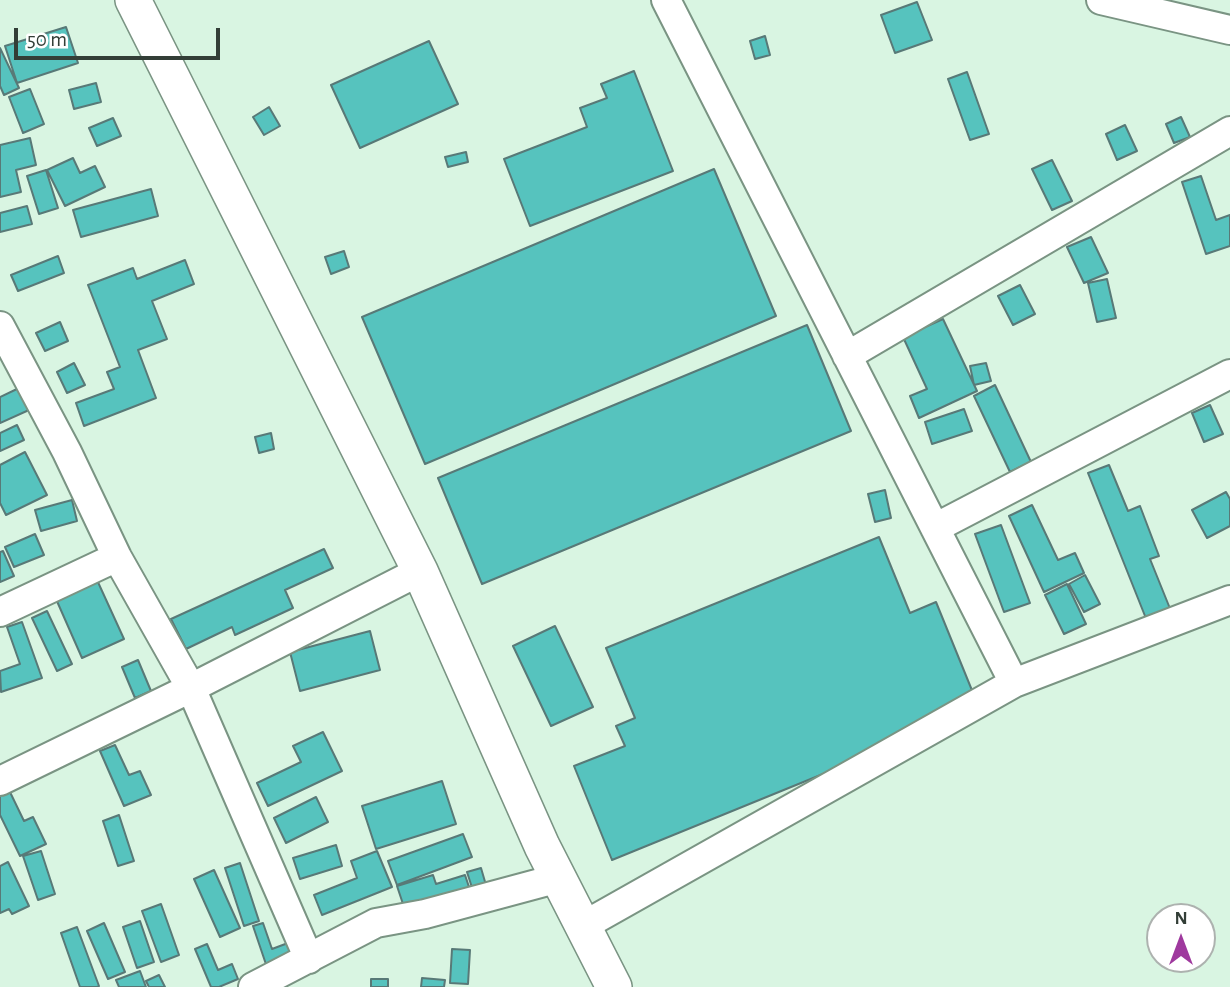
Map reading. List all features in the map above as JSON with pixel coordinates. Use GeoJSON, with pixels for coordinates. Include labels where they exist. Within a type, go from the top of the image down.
{"type":"FeatureCollection","features":[{"type":"Feature","properties":{"kind":"street"},"geometry":{"type":"LineString","coordinates":[[133,0],[420,571],[559,878],[614,987]]}},
{"type":"Feature","properties":{"kind":"street"},"geometry":{"type":"LineString","coordinates":[[666,0],[1014,683]]}},
{"type":"Feature","properties":{"kind":"street"},"geometry":{"type":"LineString","coordinates":[[1112,1],[1230,30]]}},
{"type":"Feature","properties":{"kind":"street"},"geometry":{"type":"LineString","coordinates":[[847,356],[1230,131]]}},
{"type":"Feature","properties":{"kind":"street"},"geometry":{"type":"LineString","coordinates":[[0,326],[67,452],[117,557],[191,688],[309,960]]}},
{"type":"Feature","properties":{"kind":"street"},"geometry":{"type":"LineString","coordinates":[[935,528],[1230,374]]}},
{"type":"Feature","properties":{"kind":"street"},"geometry":{"type":"LineString","coordinates":[[0,612],[117,557]]}},
{"type":"Feature","properties":{"kind":"street"},"geometry":{"type":"LineString","coordinates":[[0,780],[191,688],[420,571]]}},
{"type":"Feature","properties":{"kind":"street"},"geometry":{"type":"LineString","coordinates":[[583,926],[1014,683],[1230,600]]}},
{"type":"Feature","properties":{"kind":"street"},"geometry":{"type":"LineString","coordinates":[[253,987],[376,923],[425,914],[559,878]]}},
{"type":"Feature","properties":{"kind":"building"},"geometry":{"type":"Polygon","coordinates":[[[917,2],[932,40],[895,53],[881,15],[917,2]]]}},
{"type":"Feature","properties":{"kind":"building"},"geometry":{"type":"Polygon","coordinates":[[[66,27],[78,63],[17,83],[5,46],[66,27]]]}},
{"type":"Feature","properties":{"kind":"building"},"geometry":{"type":"Polygon","coordinates":[[[765,36],[770,55],[755,59],[750,41],[765,36]]]}},
{"type":"Feature","properties":{"kind":"building"},"geometry":{"type":"Polygon","coordinates":[[[429,41],[458,104],[360,148],[331,85],[429,41]]]}},
{"type":"Feature","properties":{"kind":"building"},"geometry":{"type":"Polygon","coordinates":[[[0,48],[19,88],[4,95],[0,86],[0,48]]]}},
{"type":"Feature","properties":{"kind":"building"},"geometry":{"type":"Polygon","coordinates":[[[634,71],[673,171],[530,226],[504,159],[587,127],[580,108],[607,98],[601,84],[634,71]]]}},
{"type":"Feature","properties":{"kind":"building"},"geometry":{"type":"Polygon","coordinates":[[[967,72],[989,134],[970,140],[948,79],[967,72]]]}},
{"type":"Feature","properties":{"kind":"building"},"geometry":{"type":"Polygon","coordinates":[[[96,83],[101,102],[74,109],[69,90],[96,83]]]}},
{"type":"Feature","properties":{"kind":"building"},"geometry":{"type":"Polygon","coordinates":[[[30,89],[44,124],[23,133],[9,97],[30,89]]]}},
{"type":"Feature","properties":{"kind":"building"},"geometry":{"type":"Polygon","coordinates":[[[269,107],[280,126],[264,135],[253,117],[269,107]]]}},
{"type":"Feature","properties":{"kind":"building"},"geometry":{"type":"Polygon","coordinates":[[[1181,117],[1190,137],[1174,143],[1166,124],[1181,117]]]}},
{"type":"Feature","properties":{"kind":"building"},"geometry":{"type":"Polygon","coordinates":[[[113,118],[121,136],[97,146],[89,128],[113,118]]]}},
{"type":"Feature","properties":{"kind":"building"},"geometry":{"type":"Polygon","coordinates":[[[1125,125],[1137,151],[1117,160],[1106,134],[1125,125]]]}},
{"type":"Feature","properties":{"kind":"building"},"geometry":{"type":"Polygon","coordinates":[[[30,138],[36,165],[16,170],[21,192],[0,197],[0,145],[30,138]]]}},
{"type":"Feature","properties":{"kind":"building"},"geometry":{"type":"Polygon","coordinates":[[[466,152],[468,162],[448,167],[445,157],[466,152]]]}},
{"type":"Feature","properties":{"kind":"building"},"geometry":{"type":"Polygon","coordinates":[[[73,158],[80,173],[95,166],[105,187],[65,206],[47,170],[73,158]]]}},
{"type":"Feature","properties":{"kind":"building"},"geometry":{"type":"Polygon","coordinates":[[[1052,160],[1072,201],[1052,210],[1032,169],[1052,160]]]}},
{"type":"Feature","properties":{"kind":"building"},"geometry":{"type":"Polygon","coordinates":[[[714,169],[776,316],[425,464],[362,317],[714,169]]]}},
{"type":"Feature","properties":{"kind":"building"},"geometry":{"type":"Polygon","coordinates":[[[46,170],[58,208],[39,214],[27,176],[46,170]]]}},
{"type":"Feature","properties":{"kind":"building"},"geometry":{"type":"Polygon","coordinates":[[[1201,176],[1216,220],[1230,215],[1230,246],[1206,254],[1182,182],[1201,176]]]}},
{"type":"Feature","properties":{"kind":"building"},"geometry":{"type":"Polygon","coordinates":[[[151,189],[158,216],[81,237],[73,210],[151,189]]]}},
{"type":"Feature","properties":{"kind":"building"},"geometry":{"type":"Polygon","coordinates":[[[27,206],[32,224],[0,232],[0,213],[27,206]]]}},
{"type":"Feature","properties":{"kind":"building"},"geometry":{"type":"Polygon","coordinates":[[[1091,237],[1108,273],[1084,283],[1067,247],[1091,237]]]}},
{"type":"Feature","properties":{"kind":"building"},"geometry":{"type":"Polygon","coordinates":[[[344,251],[349,267],[331,274],[325,257],[344,251]]]}},
{"type":"Feature","properties":{"kind":"building"},"geometry":{"type":"Polygon","coordinates":[[[58,256],[64,273],[18,291],[11,275],[58,256]]]}},
{"type":"Feature","properties":{"kind":"building"},"geometry":{"type":"Polygon","coordinates":[[[185,260],[194,284],[152,301],[167,339],[138,350],[156,398],[84,426],[76,403],[114,389],[107,372],[120,367],[88,285],[133,268],[137,279],[185,260]]]}},
{"type":"Feature","properties":{"kind":"building"},"geometry":{"type":"Polygon","coordinates":[[[1107,279],[1116,318],[1097,322],[1088,283],[1107,279]]]}},
{"type":"Feature","properties":{"kind":"building"},"geometry":{"type":"Polygon","coordinates":[[[1020,285],[1035,314],[1013,325],[998,296],[1020,285]]]}},
{"type":"Feature","properties":{"kind":"building"},"geometry":{"type":"Polygon","coordinates":[[[943,319],[977,391],[919,418],[910,396],[927,389],[903,337],[943,319]]]}},
{"type":"Feature","properties":{"kind":"building"},"geometry":{"type":"Polygon","coordinates":[[[60,322],[68,341],[45,351],[36,333],[60,322]]]}},
{"type":"Feature","properties":{"kind":"building"},"geometry":{"type":"Polygon","coordinates":[[[807,325],[851,431],[482,584],[438,478],[807,325]]]}},
{"type":"Feature","properties":{"kind":"building"},"geometry":{"type":"Polygon","coordinates":[[[74,363],[85,385],[67,393],[57,372],[74,363]]]}},
{"type":"Feature","properties":{"kind":"building"},"geometry":{"type":"Polygon","coordinates":[[[986,363],[991,381],[974,385],[970,366],[986,363]]]}},
{"type":"Feature","properties":{"kind":"building"},"geometry":{"type":"Polygon","coordinates":[[[995,385],[1031,462],[1010,472],[974,396],[995,385]]]}},
{"type":"Feature","properties":{"kind":"building"},"geometry":{"type":"Polygon","coordinates":[[[19,388],[29,410],[0,423],[0,397],[19,388]]]}},
{"type":"Feature","properties":{"kind":"building"},"geometry":{"type":"Polygon","coordinates":[[[1210,405],[1223,434],[1204,442],[1192,413],[1210,405]]]}},
{"type":"Feature","properties":{"kind":"building"},"geometry":{"type":"Polygon","coordinates":[[[964,409],[972,431],[932,444],[925,422],[964,409]]]}},
{"type":"Feature","properties":{"kind":"building"},"geometry":{"type":"Polygon","coordinates":[[[17,425],[24,440],[0,451],[0,433],[17,425]]]}},
{"type":"Feature","properties":{"kind":"building"},"geometry":{"type":"Polygon","coordinates":[[[271,433],[274,449],[259,453],[255,437],[271,433]]]}},
{"type":"Feature","properties":{"kind":"building"},"geometry":{"type":"Polygon","coordinates":[[[25,452],[47,495],[6,515],[0,503],[0,465],[25,452]]]}},
{"type":"Feature","properties":{"kind":"building"},"geometry":{"type":"Polygon","coordinates":[[[1109,465],[1128,511],[1140,506],[1159,556],[1150,559],[1173,616],[1149,626],[1088,473],[1109,465]]]}},
{"type":"Feature","properties":{"kind":"building"},"geometry":{"type":"Polygon","coordinates":[[[885,490],[891,518],[875,522],[868,494],[885,490]]]}},
{"type":"Feature","properties":{"kind":"building"},"geometry":{"type":"Polygon","coordinates":[[[1226,492],[1230,499],[1230,526],[1207,538],[1192,510],[1226,492]]]}},
{"type":"Feature","properties":{"kind":"building"},"geometry":{"type":"Polygon","coordinates":[[[72,500],[77,521],[41,531],[35,510],[72,500]]]}},
{"type":"Feature","properties":{"kind":"building"},"geometry":{"type":"Polygon","coordinates":[[[1032,505],[1058,560],[1075,553],[1084,573],[1044,592],[1009,516],[1032,505]]]}},
{"type":"Feature","properties":{"kind":"building"},"geometry":{"type":"Polygon","coordinates":[[[1001,525],[1030,603],[1004,612],[975,534],[1001,525]]]}},
{"type":"Feature","properties":{"kind":"building"},"geometry":{"type":"Polygon","coordinates":[[[35,534],[44,555],[14,567],[5,547],[35,534]]]}},
{"type":"Feature","properties":{"kind":"building"},"geometry":{"type":"Polygon","coordinates":[[[879,537],[910,613],[936,602],[980,710],[612,860],[574,766],[625,746],[616,726],[635,718],[606,648],[879,537]]]}},
{"type":"Feature","properties":{"kind":"building"},"geometry":{"type":"Polygon","coordinates":[[[324,549],[333,568],[285,590],[293,608],[235,635],[232,627],[186,649],[171,619],[324,549]]]}},
{"type":"Feature","properties":{"kind":"building"},"geometry":{"type":"Polygon","coordinates":[[[3,551],[14,576],[0,582],[0,552],[3,551]]]}},
{"type":"Feature","properties":{"kind":"building"},"geometry":{"type":"Polygon","coordinates":[[[1085,575],[1100,604],[1084,612],[1069,584],[1085,575]]]}},
{"type":"Feature","properties":{"kind":"building"},"geometry":{"type":"Polygon","coordinates":[[[97,580],[124,639],[82,658],[56,599],[97,580]]]}},
{"type":"Feature","properties":{"kind":"building"},"geometry":{"type":"Polygon","coordinates":[[[1067,584],[1086,624],[1064,634],[1045,595],[1067,584]]]}},
{"type":"Feature","properties":{"kind":"building"},"geometry":{"type":"Polygon","coordinates":[[[47,611],[72,664],[57,671],[32,618],[47,611]]]}},
{"type":"Feature","properties":{"kind":"building"},"geometry":{"type":"Polygon","coordinates":[[[22,622],[42,678],[1,692],[0,671],[20,664],[7,627],[22,622]]]}},
{"type":"Feature","properties":{"kind":"building"},"geometry":{"type":"Polygon","coordinates":[[[555,626],[593,707],[551,726],[513,646],[555,626]]]}},
{"type":"Feature","properties":{"kind":"building"},"geometry":{"type":"Polygon","coordinates":[[[370,631],[380,670],[300,691],[290,652],[370,631]]]}},
{"type":"Feature","properties":{"kind":"building"},"geometry":{"type":"Polygon","coordinates":[[[138,660],[151,691],[135,698],[122,667],[138,660]]]}},
{"type":"Feature","properties":{"kind":"building"},"geometry":{"type":"Polygon","coordinates":[[[323,732],[342,771],[268,806],[257,783],[301,762],[293,746],[323,732]]]}},
{"type":"Feature","properties":{"kind":"building"},"geometry":{"type":"Polygon","coordinates":[[[115,745],[129,775],[140,771],[151,795],[124,806],[100,751],[115,745]]]}},
{"type":"Feature","properties":{"kind":"building"},"geometry":{"type":"Polygon","coordinates":[[[442,781],[456,824],[376,849],[362,806],[442,781]]]}},
{"type":"Feature","properties":{"kind":"building"},"geometry":{"type":"Polygon","coordinates":[[[9,790],[24,821],[33,817],[46,844],[20,856],[0,815],[0,794],[9,790]]]}},
{"type":"Feature","properties":{"kind":"building"},"geometry":{"type":"Polygon","coordinates":[[[316,797],[328,822],[286,843],[274,818],[316,797]]]}},
{"type":"Feature","properties":{"kind":"building"},"geometry":{"type":"Polygon","coordinates":[[[119,815],[134,861],[118,866],[103,821],[119,815]]]}},
{"type":"Feature","properties":{"kind":"building"},"geometry":{"type":"Polygon","coordinates":[[[463,834],[472,857],[397,885],[388,861],[463,834]]]}},
{"type":"Feature","properties":{"kind":"building"},"geometry":{"type":"Polygon","coordinates":[[[336,845],[342,866],[300,879],[293,858],[336,845]]]}},
{"type":"Feature","properties":{"kind":"building"},"geometry":{"type":"Polygon","coordinates":[[[41,851],[55,894],[38,900],[23,856],[41,851]]]}},
{"type":"Feature","properties":{"kind":"building"},"geometry":{"type":"Polygon","coordinates":[[[377,851],[392,887],[322,915],[314,895],[357,878],[351,861],[377,851]]]}},
{"type":"Feature","properties":{"kind":"building"},"geometry":{"type":"Polygon","coordinates":[[[8,862],[29,906],[12,914],[9,909],[0,913],[0,866],[8,862]]]}},
{"type":"Feature","properties":{"kind":"building"},"geometry":{"type":"Polygon","coordinates":[[[240,863],[259,921],[244,926],[225,868],[240,863]]]}},
{"type":"Feature","properties":{"kind":"building"},"geometry":{"type":"Polygon","coordinates":[[[481,868],[488,892],[475,897],[467,872],[481,868]]]}},
{"type":"Feature","properties":{"kind":"building"},"geometry":{"type":"Polygon","coordinates":[[[214,870],[240,928],[220,937],[194,879],[214,870]]]}},
{"type":"Feature","properties":{"kind":"building"},"geometry":{"type":"Polygon","coordinates":[[[433,875],[436,884],[465,875],[474,902],[409,922],[397,886],[433,875]]]}},
{"type":"Feature","properties":{"kind":"building"},"geometry":{"type":"Polygon","coordinates":[[[161,904],[179,955],[161,962],[142,911],[161,904]]]}},
{"type":"Feature","properties":{"kind":"building"},"geometry":{"type":"Polygon","coordinates":[[[140,921],[154,962],[137,968],[123,927],[140,921]]]}},
{"type":"Feature","properties":{"kind":"building"},"geometry":{"type":"Polygon","coordinates":[[[104,923],[125,972],[108,979],[87,931],[104,923]]]}},
{"type":"Feature","properties":{"kind":"building"},"geometry":{"type":"Polygon","coordinates":[[[263,923],[272,949],[288,943],[298,973],[272,982],[253,926],[263,923]]]}},
{"type":"Feature","properties":{"kind":"building"},"geometry":{"type":"Polygon","coordinates":[[[77,927],[99,986],[97,987],[80,987],[61,933],[77,927]]]}},
{"type":"Feature","properties":{"kind":"building"},"geometry":{"type":"Polygon","coordinates":[[[207,944],[218,970],[232,964],[238,979],[219,987],[211,987],[195,949],[207,944]]]}},
{"type":"Feature","properties":{"kind":"building"},"geometry":{"type":"Polygon","coordinates":[[[452,949],[470,950],[468,984],[450,983],[452,949]]]}},
{"type":"Feature","properties":{"kind":"building"},"geometry":{"type":"Polygon","coordinates":[[[140,971],[146,987],[119,987],[116,980],[140,971]]]}},
{"type":"Feature","properties":{"kind":"building"},"geometry":{"type":"Polygon","coordinates":[[[159,975],[165,987],[149,987],[146,981],[159,975]]]}},
{"type":"Feature","properties":{"kind":"building"},"geometry":{"type":"Polygon","coordinates":[[[422,978],[445,980],[444,987],[421,987],[422,978]]]}},
{"type":"Feature","properties":{"kind":"building"},"geometry":{"type":"Polygon","coordinates":[[[371,979],[388,979],[388,987],[371,987],[371,979]]]}}]}
